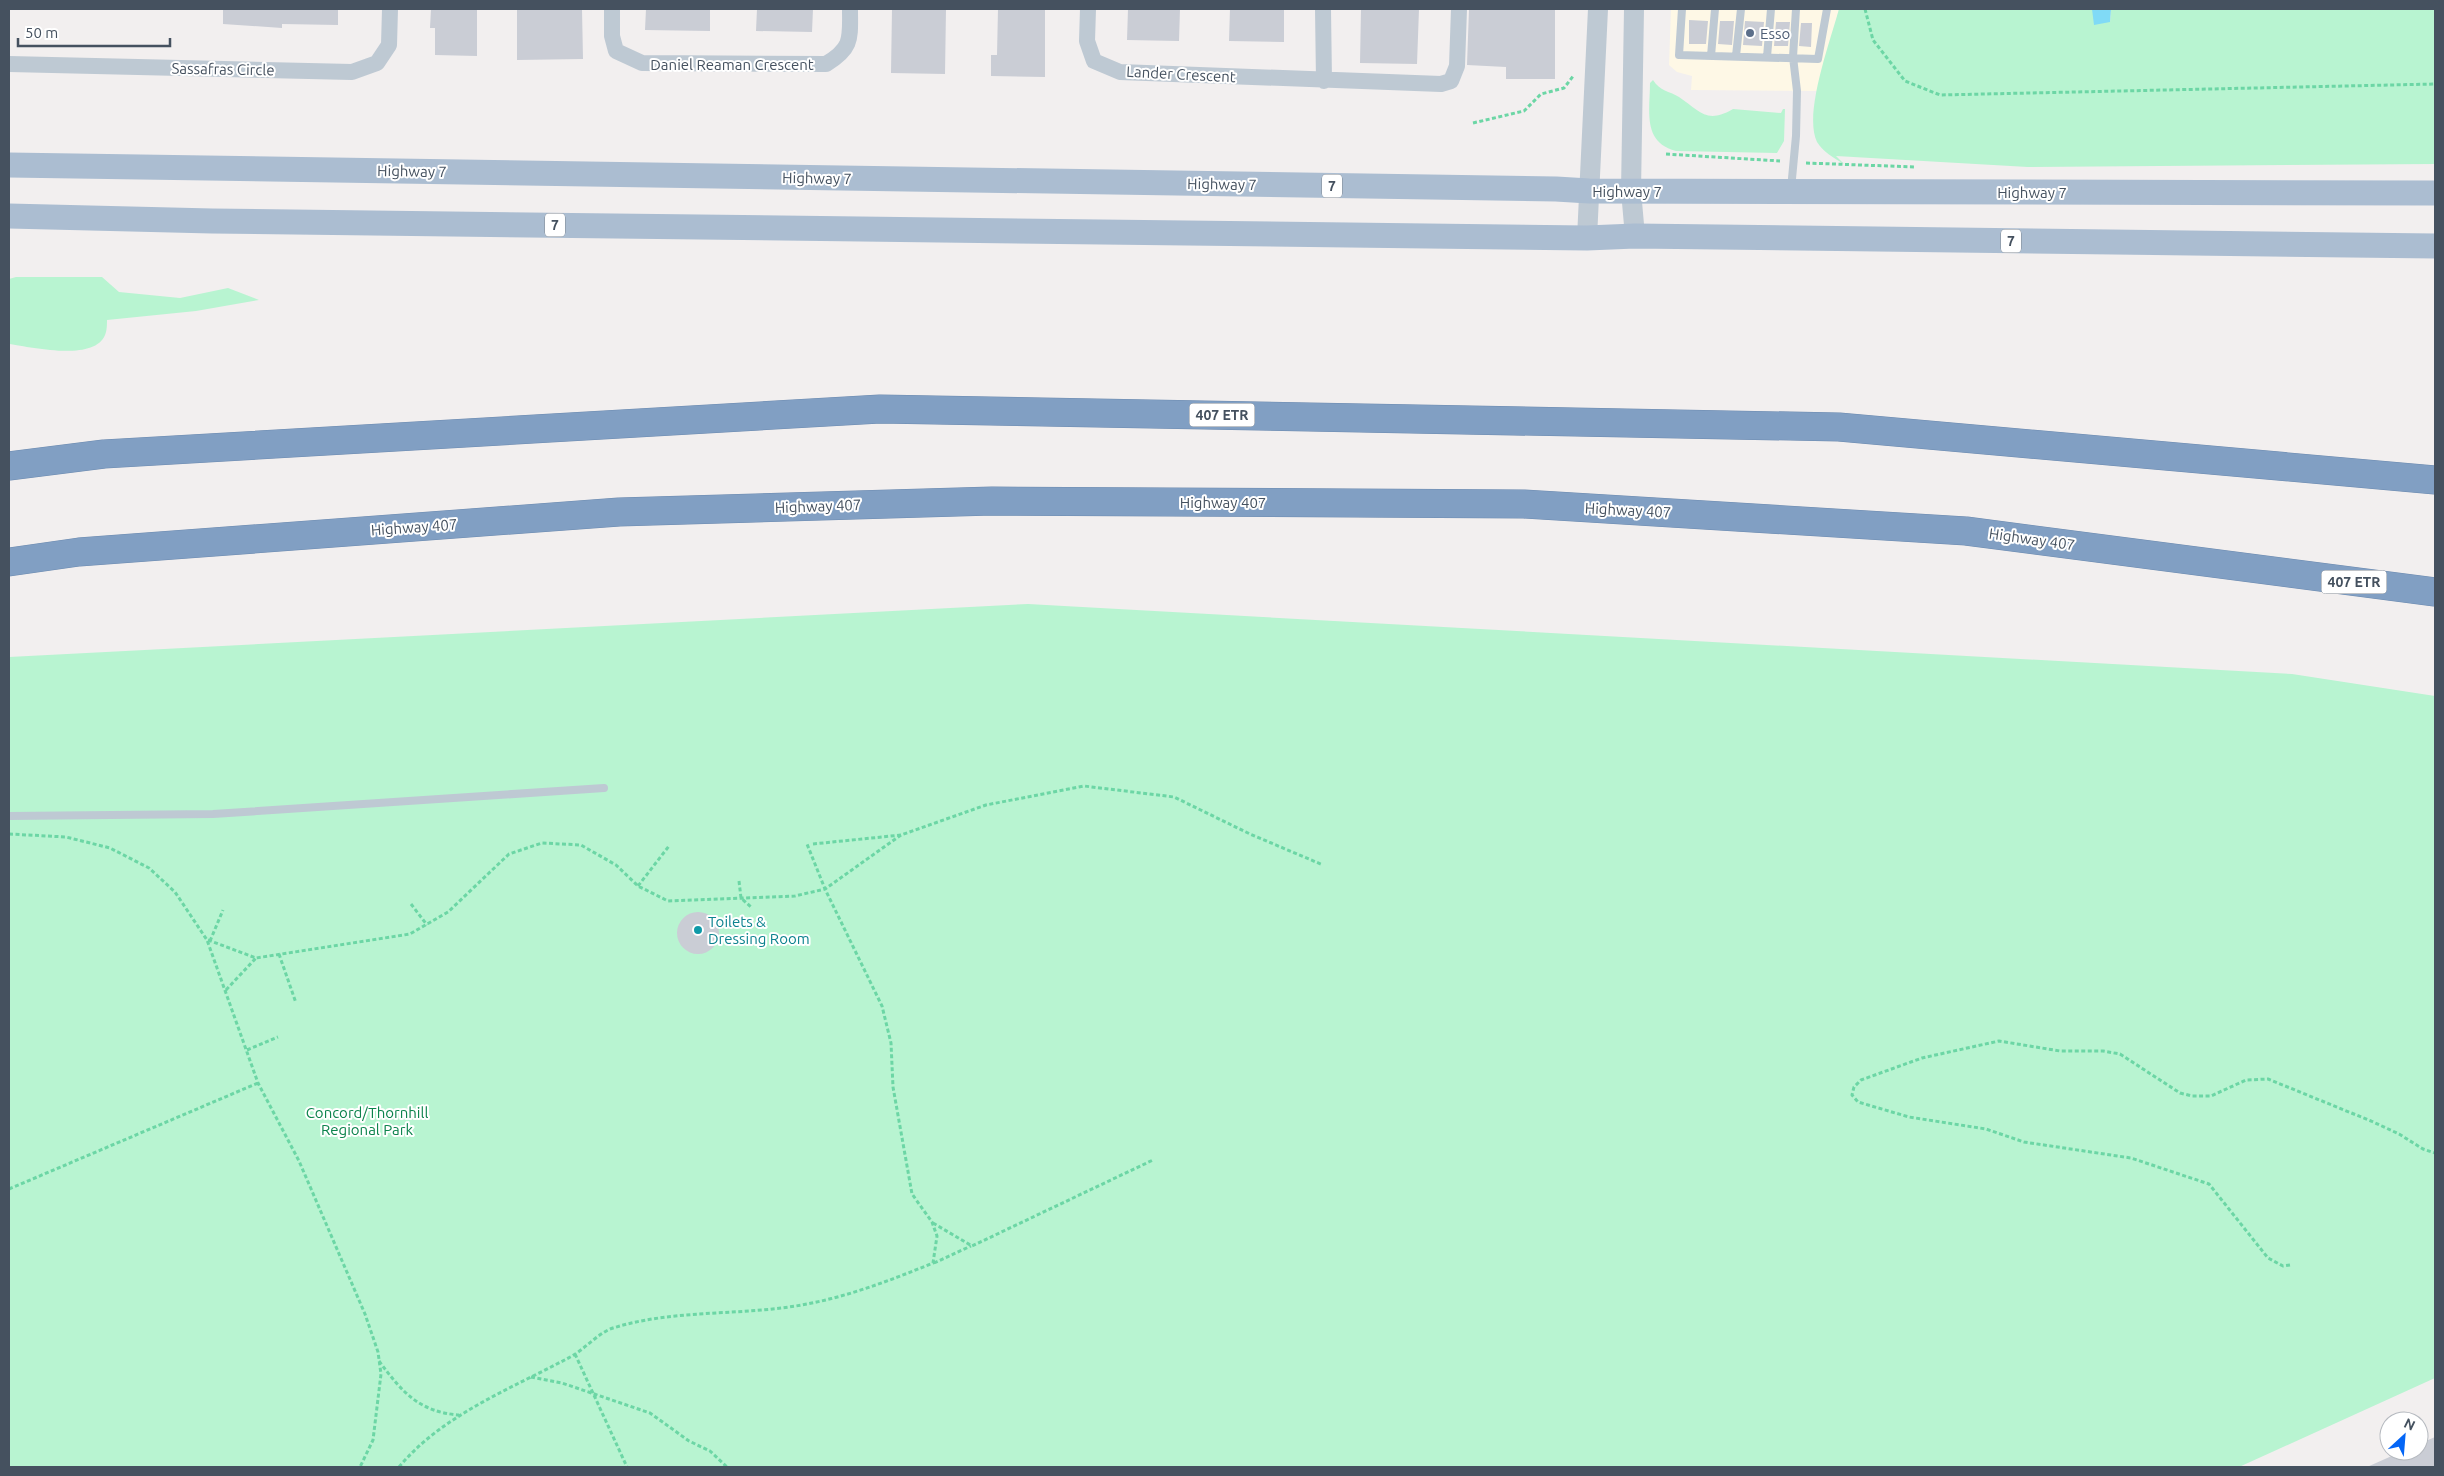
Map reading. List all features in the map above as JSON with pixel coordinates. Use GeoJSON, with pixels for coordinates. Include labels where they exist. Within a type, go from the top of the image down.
{"type":"FeatureCollection","features":[{"type":"Feature","properties":{"kind":"highway","name":"407 ETR"},"geometry":{"type":"LineString","coordinates":[[9,466],[104,454],[880,409],[1839,427],[2435,480]]}},
{"type":"Feature","properties":{"kind":"highway","name":"Highway 407"},"geometry":{"type":"LineString","coordinates":[[9,562],[79,552],[619,512],[1012,501],[1524,504],[1966,531],[2435,592]]}},
{"type":"Feature","properties":{"kind":"highway"},"geometry":{"type":"LineString","coordinates":[[2272,571],[2435,611]]}},
{"type":"Feature","properties":{"kind":"main road","name":"Highway 7"},"geometry":{"type":"LineString","coordinates":[[9,164],[1589,191],[2435,193]]}},
{"type":"Feature","properties":{"kind":"main road","name":"7"},"geometry":{"type":"LineString","coordinates":[[9,216],[212,221],[1587,238],[1634,236],[2435,246]]}},
{"type":"Feature","properties":{"kind":"street","name":"Sassafras Circle"},"geometry":{"type":"LineString","coordinates":[[9,64],[352,72],[377,63],[389,45],[390,9]]}},
{"type":"Feature","properties":{"kind":"street","name":"Daniel Reaman Crescent"},"geometry":{"type":"LineString","coordinates":[[612,9],[612,36],[616,51],[642,63],[826,64],[842,55],[850,41],[850,9]]}},
{"type":"Feature","properties":{"kind":"street","name":"Lander Crescent"},"geometry":{"type":"LineString","coordinates":[[1088,9],[1087,41],[1094,61],[1120,72],[1441,84],[1451,81],[1457,66],[1459,9]]}},
{"type":"Feature","properties":{"kind":"street"},"geometry":{"type":"LineString","coordinates":[[1323,9],[1324,81]]}},
{"type":"Feature","properties":{"kind":"street"},"geometry":{"type":"LineString","coordinates":[[1587,238],[1598,9]]}},
{"type":"Feature","properties":{"kind":"street"},"geometry":{"type":"LineString","coordinates":[[1634,9],[1631,191],[1634,236]]}},
{"type":"Feature","properties":{"kind":"lane"},"geometry":{"type":"LineString","coordinates":[[1682,9],[1679,55],[1818,59],[1827,9]]}},
{"type":"Feature","properties":{"kind":"lane"},"geometry":{"type":"LineString","coordinates":[[1711,56],[1715,9]]}},
{"type":"Feature","properties":{"kind":"lane"},"geometry":{"type":"LineString","coordinates":[[1736,56],[1741,9]]}},
{"type":"Feature","properties":{"kind":"lane"},"geometry":{"type":"LineString","coordinates":[[1767,57],[1771,9]]}},
{"type":"Feature","properties":{"kind":"lane"},"geometry":{"type":"LineString","coordinates":[[1791,191],[1796,136],[1797,91],[1793,58],[1796,9]]}},
{"type":"Feature","properties":{"kind":"lane"},"geometry":{"type":"LineString","coordinates":[[9,816],[213,814],[604,788]]}},
{"type":"Feature","properties":{"kind":"path"},"geometry":{"type":"LineString","coordinates":[[1865,9],[1873,40],[1905,81],[1940,95],[2435,84]]}},
{"type":"Feature","properties":{"kind":"path"},"geometry":{"type":"LineString","coordinates":[[1473,124],[1524,111],[1541,94],[1564,88],[1578,71]]}},
{"type":"Feature","properties":{"kind":"path"},"geometry":{"type":"LineString","coordinates":[[813,844],[902,835],[986,805],[1084,786],[1174,797],[1250,834],[1323,865]]}},
{"type":"Feature","properties":{"kind":"path"},"geometry":{"type":"LineString","coordinates":[[9,834],[66,837],[101,846],[149,868],[175,892],[209,940],[258,1082],[298,1161],[365,1314],[379,1361],[381,1374],[373,1440],[360,1467]]}},
{"type":"Feature","properties":{"kind":"path"},"geometry":{"type":"LineString","coordinates":[[209,940],[256,958],[410,934],[448,912],[508,854],[542,843],[581,846],[616,865],[638,886],[668,901],[796,896],[825,889],[902,835]]}},
{"type":"Feature","properties":{"kind":"path"},"geometry":{"type":"LineString","coordinates":[[807,844],[825,889],[882,1006],[891,1043],[893,1087],[912,1194],[932,1222],[937,1236],[933,1264]]}},
{"type":"Feature","properties":{"kind":"path"},"geometry":{"type":"LineString","coordinates":[[638,886],[669,846]]}},
{"type":"Feature","properties":{"kind":"path"},"geometry":{"type":"LineString","coordinates":[[739,881],[741,898],[751,907]]}},
{"type":"Feature","properties":{"kind":"path"},"geometry":{"type":"LineString","coordinates":[[411,904],[427,925]]}},
{"type":"Feature","properties":{"kind":"path"},"geometry":{"type":"LineString","coordinates":[[209,940],[223,910]]}},
{"type":"Feature","properties":{"kind":"path"},"geometry":{"type":"LineString","coordinates":[[279,954],[296,1003]]}},
{"type":"Feature","properties":{"kind":"path"},"geometry":{"type":"LineString","coordinates":[[226,990],[256,958]]}},
{"type":"Feature","properties":{"kind":"path"},"geometry":{"type":"LineString","coordinates":[[247,1050],[278,1037]]}},
{"type":"Feature","properties":{"kind":"path"},"geometry":{"type":"LineString","coordinates":[[2290,1265],[2283,1266],[2268,1258],[2209,1184],[2131,1158],[2024,1142],[1986,1129],[1909,1118],[1858,1102],[1852,1095],[1854,1087],[1861,1080],[1922,1058],[2000,1041],[2060,1050],[2103,1051],[2120,1054],[2180,1093],[2192,1096],[2211,1096],[2246,1080],[2268,1079],[2385,1128],[2423,1150],[2435,1153]]}},
{"type":"Feature","properties":{"kind":"path"},"geometry":{"type":"LineString","coordinates":[[9,1190],[258,1082]]}},
{"type":"Feature","properties":{"kind":"path"},"geometry":{"type":"LineString","coordinates":[[399,1467],[414,1448],[459,1415],[575,1354],[611,1328],[683,1314],[782,1308],[864,1291],[933,1264],[1153,1160]]}},
{"type":"Feature","properties":{"kind":"path"},"geometry":{"type":"LineString","coordinates":[[932,1222],[972,1246]]}},
{"type":"Feature","properties":{"kind":"path"},"geometry":{"type":"LineString","coordinates":[[575,1354],[627,1467]]}},
{"type":"Feature","properties":{"kind":"path"},"geometry":{"type":"LineString","coordinates":[[379,1361],[400,1389],[419,1404],[442,1414],[459,1415]]}},
{"type":"Feature","properties":{"kind":"path"},"geometry":{"type":"LineString","coordinates":[[531,1377],[562,1383],[650,1413],[690,1441],[710,1451],[727,1467]]}},
{"type":"Feature","properties":{"kind":"shaded area"},"geometry":{"type":"Polygon","coordinates":[[[1671,9],[1839,9],[1817,91],[1691,90],[1692,76],[1677,72],[1669,65],[1671,9]]]}},
{"type":"Feature","properties":{"kind":"green space"},"geometry":{"type":"Polygon","coordinates":[[[1839,9],[2101,9],[2110,22],[2111,9],[2435,9],[2435,164],[2028,167],[1836,156],[1844,164],[1819,146],[1814,129],[1813,114],[1820,76],[1839,9]]]}},
{"type":"Feature","properties":{"kind":"green space"},"geometry":{"type":"Polygon","coordinates":[[[1653,80],[1662,89],[1679,97],[1698,111],[1709,116],[1724,114],[1733,109],[1781,113],[1785,109],[1784,141],[1777,153],[1676,151],[1665,147],[1658,141],[1650,124],[1650,83],[1653,80]]]}},
{"type":"Feature","properties":{"kind":"green space"},"geometry":{"type":"Polygon","coordinates":[[[16,277],[102,277],[119,292],[180,298],[228,288],[259,300],[196,311],[107,320],[107,330],[99,343],[76,351],[46,350],[9,344],[9,279],[16,277]]]}},
{"type":"Feature","properties":{"kind":"green space","name":"Concord/Thornhill Regional Park"},"geometry":{"type":"Polygon","coordinates":[[[1028,604],[2292,674],[2435,696],[2435,1378],[2239,1467],[9,1467],[9,657],[1028,604]]]}},
{"type":"Feature","properties":{"kind":"water"},"geometry":{"type":"Polygon","coordinates":[[[2092,9],[2111,9],[2110,22],[2094,25],[2092,9]]]}},
{"type":"Feature","properties":{"kind":"building"},"geometry":{"type":"Polygon","coordinates":[[[223,9],[338,9],[338,25],[282,24],[282,28],[223,24],[223,9]]]}},
{"type":"Feature","properties":{"kind":"building"},"geometry":{"type":"Polygon","coordinates":[[[431,9],[477,9],[477,56],[435,55],[435,28],[430,28],[431,9]]]}},
{"type":"Feature","properties":{"kind":"building"},"geometry":{"type":"Polygon","coordinates":[[[517,9],[582,9],[583,59],[517,60],[517,9]]]}},
{"type":"Feature","properties":{"kind":"building"},"geometry":{"type":"Polygon","coordinates":[[[646,9],[710,9],[710,31],[645,30],[646,9]]]}},
{"type":"Feature","properties":{"kind":"building"},"geometry":{"type":"Polygon","coordinates":[[[757,9],[813,9],[812,32],[756,31],[757,9]]]}},
{"type":"Feature","properties":{"kind":"building"},"geometry":{"type":"Polygon","coordinates":[[[892,9],[946,9],[945,74],[891,73],[892,9]]]}},
{"type":"Feature","properties":{"kind":"building"},"geometry":{"type":"Polygon","coordinates":[[[998,9],[1045,9],[1045,77],[991,76],[991,55],[997,55],[998,9]]]}},
{"type":"Feature","properties":{"kind":"building"},"geometry":{"type":"Polygon","coordinates":[[[1128,9],[1180,9],[1179,41],[1127,40],[1128,9]]]}},
{"type":"Feature","properties":{"kind":"building"},"geometry":{"type":"Polygon","coordinates":[[[1230,9],[1284,9],[1284,42],[1229,41],[1230,9]]]}},
{"type":"Feature","properties":{"kind":"building"},"geometry":{"type":"Polygon","coordinates":[[[1361,9],[1419,9],[1417,64],[1360,63],[1361,9]]]}},
{"type":"Feature","properties":{"kind":"building"},"geometry":{"type":"Polygon","coordinates":[[[1469,9],[1555,9],[1555,79],[1506,79],[1506,67],[1467,65],[1469,9]]]}},
{"type":"Feature","properties":{"kind":"building"},"geometry":{"type":"Polygon","coordinates":[[[1689,20],[1708,21],[1706,44],[1689,44],[1689,20]]]}},
{"type":"Feature","properties":{"kind":"building"},"geometry":{"type":"Polygon","coordinates":[[[1720,21],[1734,21],[1732,45],[1718,44],[1720,21]]]}},
{"type":"Feature","properties":{"kind":"building"},"geometry":{"type":"Polygon","coordinates":[[[1745,21],[1764,22],[1762,46],[1743,45],[1745,21]]]}},
{"type":"Feature","properties":{"kind":"building"},"geometry":{"type":"Polygon","coordinates":[[[1776,22],[1790,22],[1788,46],[1774,46],[1776,22]]]}},
{"type":"Feature","properties":{"kind":"building"},"geometry":{"type":"Polygon","coordinates":[[[1801,23],[1812,23],[1811,47],[1799,46],[1801,23]]]}},
{"type":"Feature","properties":{"kind":"building","name":"Toilets & Dressing Room"},"geometry":{"type":"Polygon","coordinates":[[[694,912],[702,912],[713,918],[719,933],[713,948],[702,954],[694,954],[683,948],[677,937],[677,929],[683,918],[694,912]]]}},
{"type":"Feature","properties":{"kind":"building"},"geometry":{"type":"Polygon","coordinates":[[[2435,1437],[2435,1467],[2367,1467],[2380,1461],[2429,1461],[2429,1440],[2435,1437]]]}},
{"type":"Feature","properties":{"kind":"place","name":"Esso"},"geometry":{"type":"Point","coordinates":[1750,33]}},
{"type":"Feature","properties":{"kind":"place","name":"Toilets & Dressing Room"},"geometry":{"type":"Point","coordinates":[698,930]}}]}
